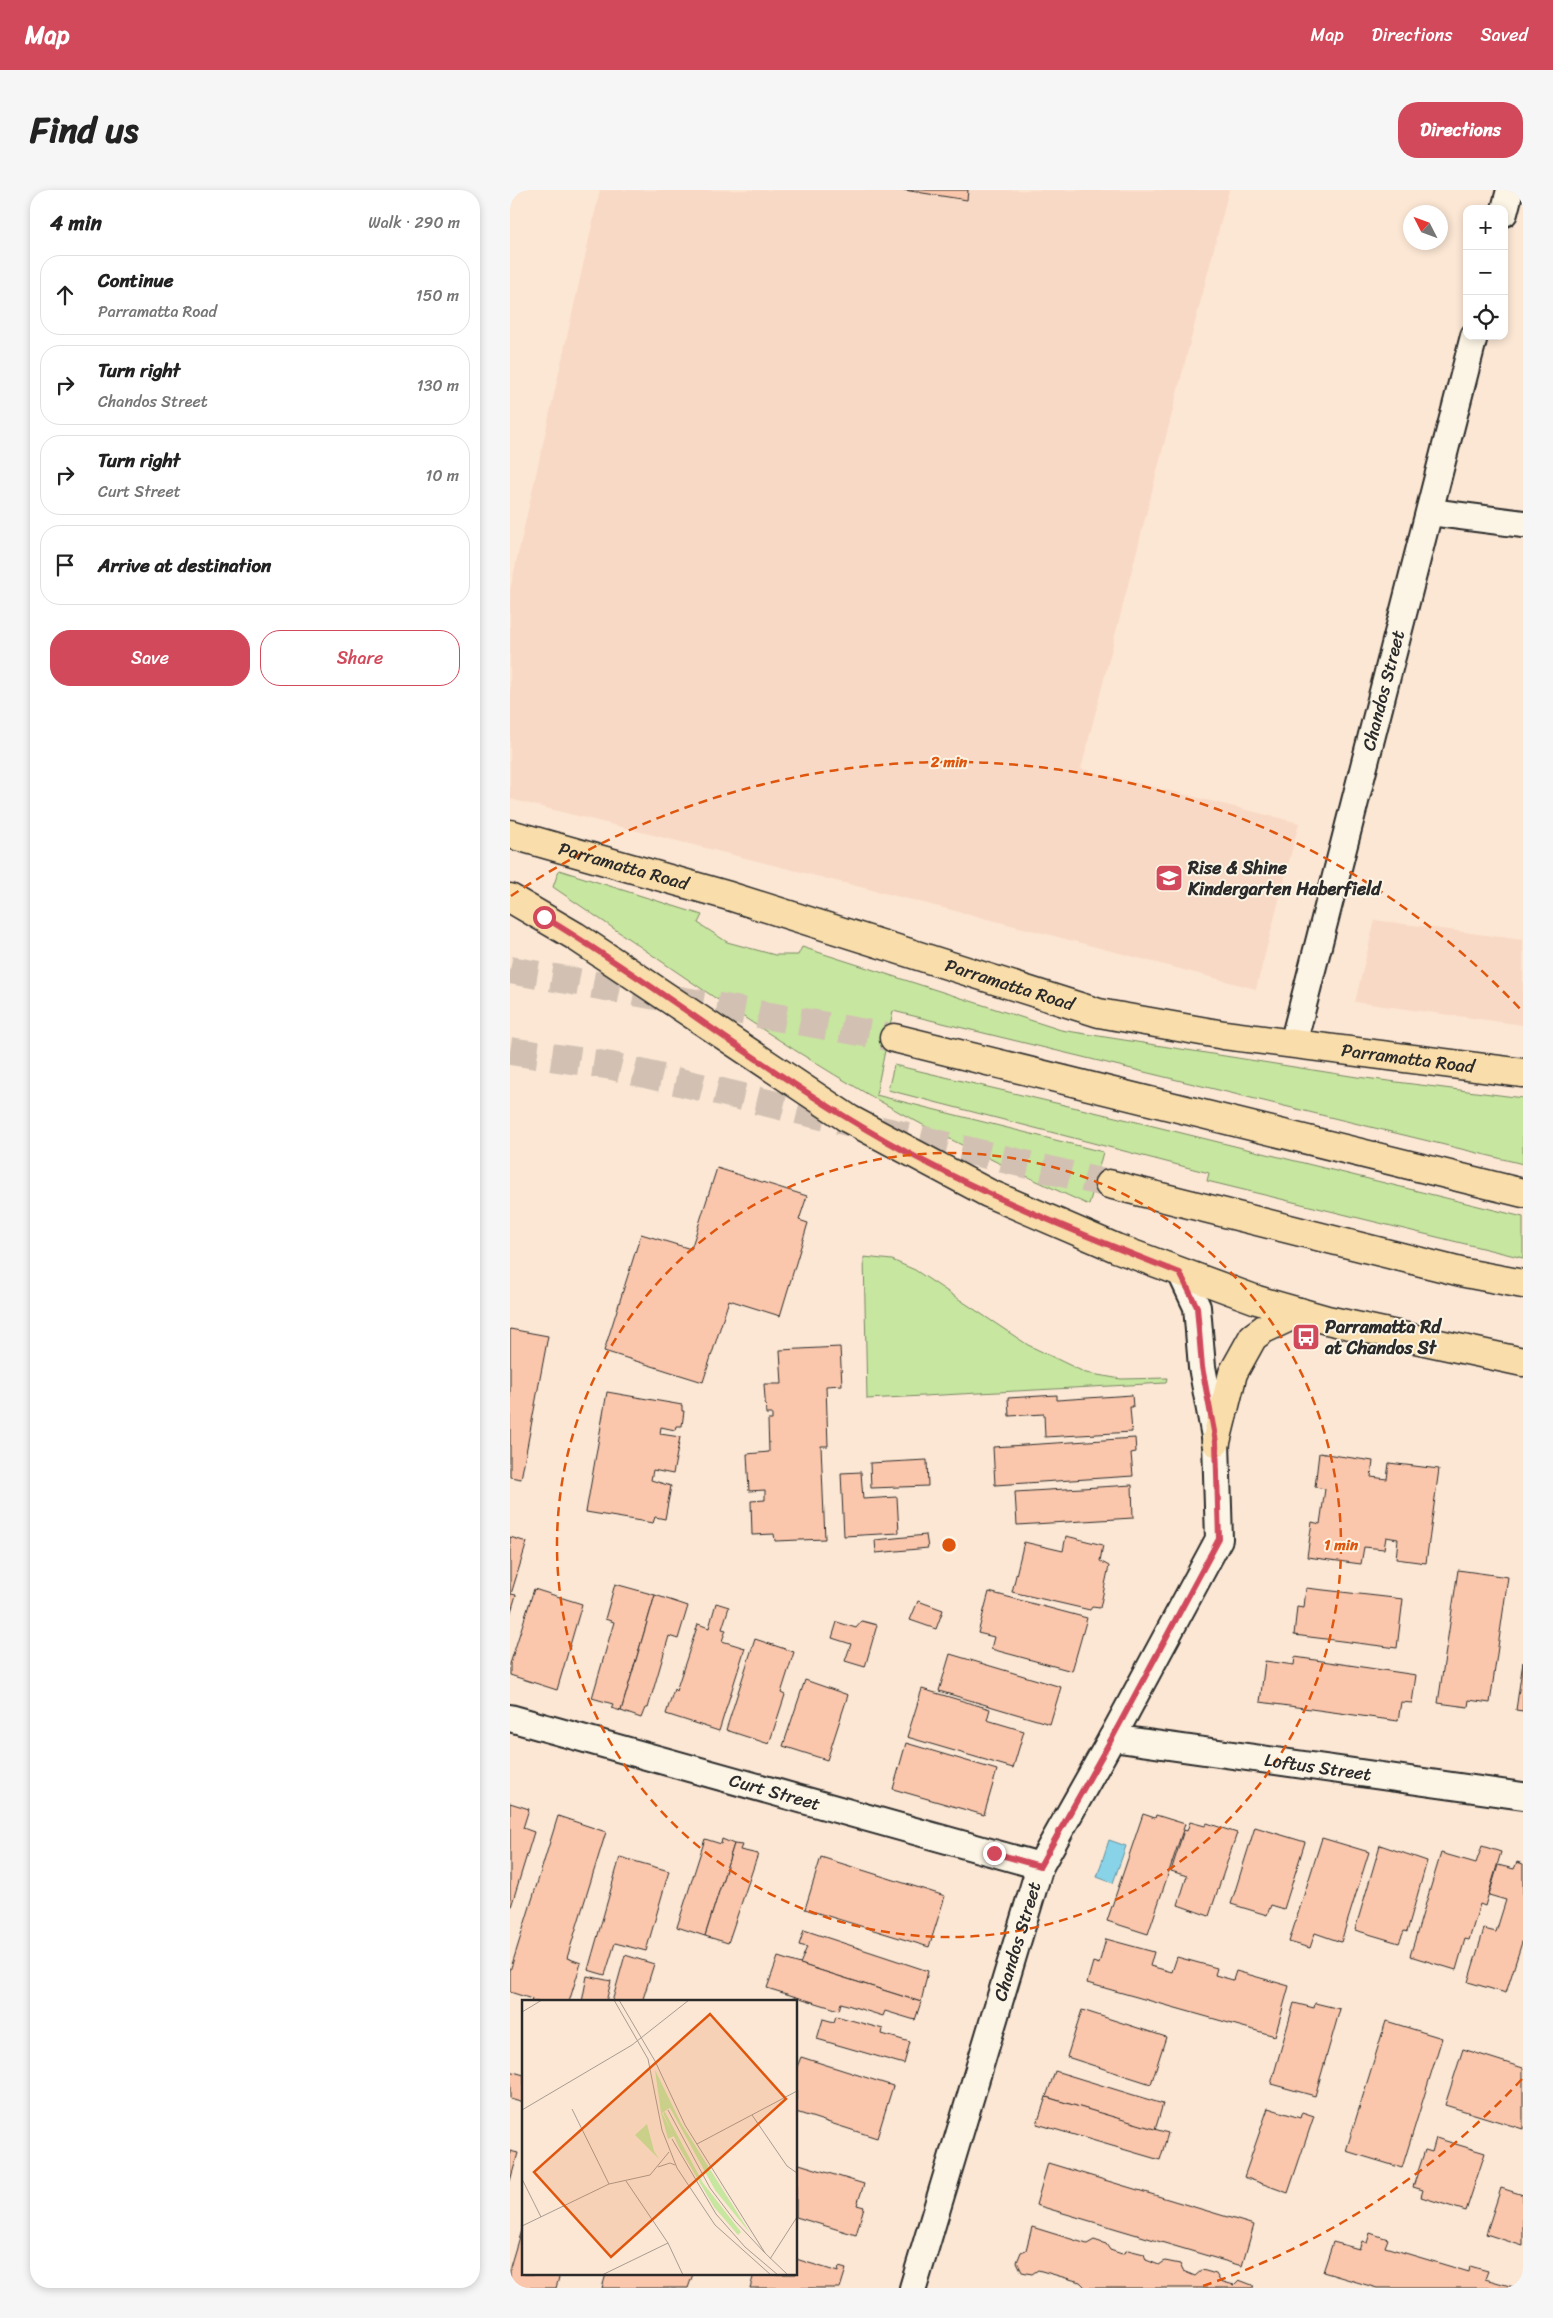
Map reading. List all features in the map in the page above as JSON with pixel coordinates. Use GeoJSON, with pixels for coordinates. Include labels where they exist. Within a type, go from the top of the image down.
{"type":"FeatureCollection","features":[{"type":"Feature","properties":{"kind":"main road","name":"Parramatta Road"},"geometry":{"type":"LineString","coordinates":[[510,834],[728,896],[890,949],[1099,1013],[1224,1035],[1523,1073]]}},
{"type":"Feature","properties":{"kind":"main road"},"geometry":{"type":"LineString","coordinates":[[510,898],[575,936],[849,1119],[988,1193],[1116,1248],[1257,1300],[1328,1320],[1523,1362]]}},
{"type":"Feature","properties":{"kind":"main road"},"geometry":{"type":"LineString","coordinates":[[894,1038],[1523,1193]]}},
{"type":"Feature","properties":{"kind":"main road"},"geometry":{"type":"LineString","coordinates":[[1109,1184],[1465,1273],[1523,1284]]}},
{"type":"Feature","properties":{"kind":"main road"},"geometry":{"type":"LineString","coordinates":[[1216,1442],[1233,1373],[1253,1337],[1264,1329],[1300,1312]]}},
{"type":"Feature","properties":{"kind":"street"},"geometry":{"type":"LineString","coordinates":[[1506,205],[1510,190]]}},
{"type":"Feature","properties":{"kind":"street","name":"Chandos Street"},"geometry":{"type":"LineString","coordinates":[[1294,1044],[1473,340]]}},
{"type":"Feature","properties":{"kind":"street"},"geometry":{"type":"LineString","coordinates":[[1430,512],[1523,524]]}},
{"type":"Feature","properties":{"kind":"street","name":"Chandos Street"},"geometry":{"type":"LineString","coordinates":[[913,2288],[1040,1866],[1112,1738],[1219,1539],[1216,1442],[1202,1367],[1197,1307],[1180,1273]]}},
{"type":"Feature","properties":{"kind":"street","name":"Curt Street"},"geometry":{"type":"LineString","coordinates":[[510,1718],[1040,1866]]}},
{"type":"Feature","properties":{"kind":"street","name":"Loftus Street"},"geometry":{"type":"LineString","coordinates":[[1112,1738],[1523,1796]]}},
{"type":"Feature","properties":{"kind":"shaded area"},"geometry":{"type":"Polygon","coordinates":[[[600,190],[1229,190],[1081,769],[1299,823],[1256,989],[1039,932],[510,799],[510,590],[600,190]]]}},
{"type":"Feature","properties":{"kind":"shaded area"},"geometry":{"type":"Polygon","coordinates":[[[1375,920],[1523,940],[1523,1025],[1355,1002],[1375,920]]]}},
{"type":"Feature","properties":{"kind":"green space"},"geometry":{"type":"Polygon","coordinates":[[[559,870],[702,915],[698,923],[727,942],[775,955],[798,955],[802,947],[1061,1030],[1357,1077],[1523,1098],[1523,1164],[893,1011],[876,1095],[1103,1152],[1089,1205],[1008,1168],[928,1128],[793,1049],[553,887],[559,870]]]}},
{"type":"Feature","properties":{"kind":"green space"},"geometry":{"type":"Polygon","coordinates":[[[894,1065],[1145,1124],[1523,1217],[1523,1258],[1207,1181],[1209,1173],[888,1090],[894,1065]]]}},
{"type":"Feature","properties":{"kind":"green space"},"geometry":{"type":"Polygon","coordinates":[[[864,1257],[892,1260],[915,1270],[1028,1345],[1086,1373],[1121,1379],[1167,1378],[1166,1383],[867,1399],[864,1257]]]}},
{"type":"Feature","properties":{"kind":"water"},"geometry":{"type":"Polygon","coordinates":[[[1109,1840],[1126,1846],[1113,1883],[1097,1877],[1109,1840]]]}},
{"type":"Feature","properties":{"kind":"building"},"geometry":{"type":"Polygon","coordinates":[[[904,190],[968,190],[967,200],[904,190]]]}},
{"type":"Feature","properties":{"kind":"building"},"geometry":{"type":"Polygon","coordinates":[[[717,1168],[807,1196],[799,1220],[808,1223],[780,1316],[729,1300],[703,1382],[604,1351],[641,1234],[691,1249],[717,1168]]]}},
{"type":"Feature","properties":{"kind":"building"},"geometry":{"type":"Polygon","coordinates":[[[510,1329],[548,1336],[521,1479],[510,1477],[510,1329]]]}},
{"type":"Feature","properties":{"kind":"building"},"geometry":{"type":"Polygon","coordinates":[[[840,1347],[842,1385],[826,1386],[828,1446],[821,1446],[825,1539],[775,1541],[774,1534],[752,1535],[751,1501],[765,1500],[765,1490],[749,1491],[747,1454],[769,1452],[768,1420],[772,1420],[772,1414],[766,1414],[764,1384],[782,1384],[780,1350],[840,1347]]]}},
{"type":"Feature","properties":{"kind":"building"},"geometry":{"type":"Polygon","coordinates":[[[607,1392],[682,1405],[682,1411],[684,1411],[682,1426],[676,1426],[675,1430],[661,1427],[660,1434],[680,1437],[673,1474],[653,1470],[651,1480],[671,1486],[665,1519],[655,1517],[653,1523],[586,1512],[607,1392]]]}},
{"type":"Feature","properties":{"kind":"building"},"geometry":{"type":"Polygon","coordinates":[[[1057,1395],[1057,1400],[1132,1395],[1133,1407],[1130,1407],[1132,1432],[1045,1437],[1044,1414],[1009,1416],[1008,1398],[1057,1395]]]}},
{"type":"Feature","properties":{"kind":"building"},"geometry":{"type":"Polygon","coordinates":[[[1135,1438],[1136,1452],[1131,1453],[1133,1476],[995,1485],[993,1447],[1135,1438]]]}},
{"type":"Feature","properties":{"kind":"building"},"geometry":{"type":"Polygon","coordinates":[[[1319,1453],[1373,1461],[1371,1477],[1387,1479],[1389,1463],[1439,1469],[1426,1563],[1396,1559],[1398,1539],[1386,1537],[1384,1549],[1364,1547],[1361,1564],[1307,1557],[1312,1522],[1320,1524],[1325,1489],[1315,1487],[1319,1453]]]}},
{"type":"Feature","properties":{"kind":"building"},"geometry":{"type":"Polygon","coordinates":[[[927,1460],[928,1486],[871,1488],[870,1463],[927,1460]]]}},
{"type":"Feature","properties":{"kind":"building"},"geometry":{"type":"Polygon","coordinates":[[[861,1472],[863,1499],[897,1497],[899,1533],[844,1536],[841,1473],[861,1472]]]}},
{"type":"Feature","properties":{"kind":"building"},"geometry":{"type":"Polygon","coordinates":[[[1132,1485],[1133,1518],[1017,1525],[1015,1492],[1132,1485]]]}},
{"type":"Feature","properties":{"kind":"building"},"geometry":{"type":"Polygon","coordinates":[[[926,1535],[928,1548],[876,1553],[875,1540],[926,1535]]]}},
{"type":"Feature","properties":{"kind":"building"},"geometry":{"type":"Polygon","coordinates":[[[1066,1536],[1103,1545],[1100,1561],[1109,1566],[1100,1608],[1092,1607],[1090,1610],[1012,1592],[1024,1542],[1063,1551],[1066,1536]]]}},
{"type":"Feature","properties":{"kind":"building"},"geometry":{"type":"Polygon","coordinates":[[[510,1537],[527,1542],[511,1594],[516,1595],[510,1615],[510,1537]]]}},
{"type":"Feature","properties":{"kind":"building"},"geometry":{"type":"Polygon","coordinates":[[[1458,1570],[1508,1577],[1490,1703],[1469,1700],[1468,1707],[1438,1703],[1458,1570]]]}},
{"type":"Feature","properties":{"kind":"building"},"geometry":{"type":"Polygon","coordinates":[[[615,1584],[655,1595],[621,1711],[611,1708],[613,1704],[592,1698],[614,1622],[605,1619],[615,1584]]]}},
{"type":"Feature","properties":{"kind":"building"},"geometry":{"type":"Polygon","coordinates":[[[1306,1588],[1403,1599],[1397,1648],[1294,1635],[1297,1607],[1304,1608],[1306,1588]]]}},
{"type":"Feature","properties":{"kind":"building"},"geometry":{"type":"Polygon","coordinates":[[[534,1589],[582,1604],[557,1690],[510,1675],[510,1664],[534,1589]]]}},
{"type":"Feature","properties":{"kind":"building"},"geometry":{"type":"Polygon","coordinates":[[[989,1592],[1087,1618],[1072,1671],[991,1649],[994,1637],[978,1633],[989,1592]]]}},
{"type":"Feature","properties":{"kind":"building"},"geometry":{"type":"Polygon","coordinates":[[[655,1595],[688,1606],[678,1639],[669,1636],[648,1708],[645,1708],[641,1718],[621,1711],[655,1595]]]}},
{"type":"Feature","properties":{"kind":"building"},"geometry":{"type":"Polygon","coordinates":[[[918,1601],[943,1610],[936,1629],[910,1620],[918,1601]]]}},
{"type":"Feature","properties":{"kind":"building"},"geometry":{"type":"Polygon","coordinates":[[[716,1603],[729,1607],[722,1629],[726,1630],[722,1641],[745,1648],[719,1731],[666,1714],[674,1689],[676,1691],[698,1624],[709,1628],[716,1603]]]}},
{"type":"Feature","properties":{"kind":"building"},"geometry":{"type":"Polygon","coordinates":[[[862,1621],[877,1625],[865,1667],[845,1661],[851,1644],[832,1638],[837,1622],[856,1628],[862,1621]]]}},
{"type":"Feature","properties":{"kind":"building"},"geometry":{"type":"Polygon","coordinates":[[[755,1639],[794,1652],[781,1693],[785,1695],[769,1744],[726,1730],[755,1639]]]}},
{"type":"Feature","properties":{"kind":"building"},"geometry":{"type":"Polygon","coordinates":[[[950,1654],[1061,1687],[1050,1724],[939,1691],[950,1654]]]}},
{"type":"Feature","properties":{"kind":"building"},"geometry":{"type":"Polygon","coordinates":[[[1295,1657],[1416,1675],[1412,1703],[1401,1702],[1398,1721],[1260,1702],[1265,1661],[1294,1665],[1295,1657]]]}},
{"type":"Feature","properties":{"kind":"building"},"geometry":{"type":"Polygon","coordinates":[[[1523,1662],[1523,1711],[1516,1710],[1523,1662]]]}},
{"type":"Feature","properties":{"kind":"building"},"geometry":{"type":"Polygon","coordinates":[[[805,1680],[848,1695],[827,1760],[783,1746],[805,1680]]]}},
{"type":"Feature","properties":{"kind":"building"},"geometry":{"type":"Polygon","coordinates":[[[922,1689],[990,1709],[987,1720],[1024,1731],[1013,1768],[907,1737],[922,1689]]]}},
{"type":"Feature","properties":{"kind":"building"},"geometry":{"type":"Polygon","coordinates":[[[906,1743],[997,1770],[984,1815],[893,1789],[906,1743]]]}},
{"type":"Feature","properties":{"kind":"building"},"geometry":{"type":"Polygon","coordinates":[[[510,1803],[529,1809],[523,1828],[534,1832],[510,1910],[510,1803]]]}},
{"type":"Feature","properties":{"kind":"building"},"geometry":{"type":"Polygon","coordinates":[[[1143,1814],[1155,1818],[1156,1815],[1185,1824],[1148,1934],[1107,1921],[1143,1814]]]}},
{"type":"Feature","properties":{"kind":"building"},"geometry":{"type":"Polygon","coordinates":[[[558,1816],[606,1832],[567,1958],[581,1963],[570,2000],[532,2000],[510,1992],[510,1971],[558,1816]]]}},
{"type":"Feature","properties":{"kind":"building"},"geometry":{"type":"Polygon","coordinates":[[[1190,1822],[1205,1826],[1207,1823],[1237,1833],[1209,1916],[1178,1905],[1187,1876],[1171,1871],[1184,1830],[1187,1831],[1190,1822]]]}},
{"type":"Feature","properties":{"kind":"building"},"geometry":{"type":"Polygon","coordinates":[[[1255,1827],[1305,1842],[1284,1909],[1271,1905],[1267,1915],[1231,1904],[1255,1827]]]}},
{"type":"Feature","properties":{"kind":"building"},"geometry":{"type":"Polygon","coordinates":[[[1322,1838],[1369,1852],[1341,1942],[1315,1933],[1310,1948],[1289,1942],[1322,1838]]]}},
{"type":"Feature","properties":{"kind":"building"},"geometry":{"type":"Polygon","coordinates":[[[705,1839],[721,1844],[722,1839],[734,1844],[705,1936],[677,1927],[705,1839]]]}},
{"type":"Feature","properties":{"kind":"building"},"geometry":{"type":"Polygon","coordinates":[[[734,1844],[742,1845],[740,1850],[758,1854],[728,1943],[705,1936],[734,1844]]]}},
{"type":"Feature","properties":{"kind":"building"},"geometry":{"type":"Polygon","coordinates":[[[1380,1845],[1427,1861],[1407,1932],[1404,1931],[1399,1943],[1355,1930],[1380,1845]]]}},
{"type":"Feature","properties":{"kind":"building"},"geometry":{"type":"Polygon","coordinates":[[[1482,1846],[1501,1852],[1485,1906],[1480,1904],[1469,1940],[1465,1939],[1456,1970],[1410,1956],[1441,1853],[1476,1863],[1482,1846]]]}},
{"type":"Feature","properties":{"kind":"building"},"geometry":{"type":"Polygon","coordinates":[[[620,1857],[669,1871],[646,1951],[615,1943],[605,1975],[588,1970],[620,1857]]]}},
{"type":"Feature","properties":{"kind":"building"},"geometry":{"type":"Polygon","coordinates":[[[821,1857],[945,1896],[929,1947],[805,1909],[821,1857]]]}},
{"type":"Feature","properties":{"kind":"building"},"geometry":{"type":"Polygon","coordinates":[[[1517,1862],[1523,1864],[1523,1939],[1506,1993],[1468,1982],[1484,1929],[1496,1932],[1506,1900],[1489,1895],[1498,1865],[1514,1869],[1517,1862]]]}},
{"type":"Feature","properties":{"kind":"building"},"geometry":{"type":"Polygon","coordinates":[[[804,1930],[928,1971],[921,2002],[800,1964],[807,1947],[799,1945],[804,1930]]]}},
{"type":"Feature","properties":{"kind":"building"},"geometry":{"type":"Polygon","coordinates":[[[1106,1939],[1154,1952],[1150,1966],[1172,1972],[1177,1957],[1217,1968],[1215,1975],[1233,1980],[1236,1971],[1289,1986],[1275,2036],[1087,1983],[1093,1962],[1099,1964],[1106,1939]]]}},
{"type":"Feature","properties":{"kind":"building"},"geometry":{"type":"Polygon","coordinates":[[[625,1955],[654,1964],[643,2000],[613,2000],[625,1955]]]}},
{"type":"Feature","properties":{"kind":"building"},"geometry":{"type":"Polygon","coordinates":[[[778,1957],[921,2002],[915,2020],[885,2011],[883,2016],[841,2003],[839,2010],[767,1988],[778,1957]]]}},
{"type":"Feature","properties":{"kind":"building"},"geometry":{"type":"Polygon","coordinates":[[[587,1976],[611,1981],[606,2000],[582,2000],[587,1976]]]}},
{"type":"Feature","properties":{"kind":"building"},"geometry":{"type":"Polygon","coordinates":[[[1294,2003],[1314,2008],[1315,2003],[1340,2009],[1315,2096],[1271,2084],[1294,2003]]]}},
{"type":"Feature","properties":{"kind":"building"},"geometry":{"type":"Polygon","coordinates":[[[1082,2010],[1166,2037],[1151,2084],[1067,2057],[1082,2010]]]}},
{"type":"Feature","properties":{"kind":"building"},"geometry":{"type":"Polygon","coordinates":[[[836,2016],[883,2029],[882,2034],[910,2042],[904,2064],[817,2039],[823,2019],[834,2022],[836,2016]]]}},
{"type":"Feature","properties":{"kind":"building"},"geometry":{"type":"Polygon","coordinates":[[[1386,2021],[1442,2038],[1402,2168],[1346,2151],[1386,2021]]]}},
{"type":"Feature","properties":{"kind":"building"},"geometry":{"type":"Polygon","coordinates":[[[1463,2049],[1523,2068],[1523,2129],[1445,2105],[1463,2049]]]}},
{"type":"Feature","properties":{"kind":"building"},"geometry":{"type":"Polygon","coordinates":[[[801,2057],[893,2086],[877,2138],[798,2113],[798,2064],[801,2057]]]}},
{"type":"Feature","properties":{"kind":"building"},"geometry":{"type":"Polygon","coordinates":[[[510,2071],[522,2074],[522,2102],[510,2099],[510,2071]]]}},
{"type":"Feature","properties":{"kind":"building"},"geometry":{"type":"Polygon","coordinates":[[[1055,2071],[1163,2104],[1155,2130],[1046,2097],[1055,2071]]]}},
{"type":"Feature","properties":{"kind":"building"},"geometry":{"type":"Polygon","coordinates":[[[1046,2097],[1168,2133],[1160,2160],[1037,2124],[1046,2097]]]}},
{"type":"Feature","properties":{"kind":"building"},"geometry":{"type":"Polygon","coordinates":[[[1268,2108],[1300,2118],[1302,2112],[1314,2116],[1288,2193],[1244,2177],[1268,2108]]]}},
{"type":"Feature","properties":{"kind":"building"},"geometry":{"type":"Polygon","coordinates":[[[1436,2138],[1485,2153],[1466,2211],[1421,2197],[1423,2190],[1413,2187],[1425,2150],[1432,2152],[1436,2138]]]}},
{"type":"Feature","properties":{"kind":"building"},"geometry":{"type":"Polygon","coordinates":[[[510,2151],[518,2153],[510,2181],[510,2151]]]}},
{"type":"Feature","properties":{"kind":"building"},"geometry":{"type":"Polygon","coordinates":[[[1048,2163],[1254,2225],[1242,2266],[1036,2205],[1048,2163]]]}},
{"type":"Feature","properties":{"kind":"building"},"geometry":{"type":"Polygon","coordinates":[[[798,2164],[864,2184],[857,2205],[864,2207],[856,2235],[798,2218],[798,2164]]]}},
{"type":"Feature","properties":{"kind":"building"},"geometry":{"type":"Polygon","coordinates":[[[1501,2188],[1523,2195],[1523,2246],[1486,2234],[1501,2188]]]}},
{"type":"Feature","properties":{"kind":"building"},"geometry":{"type":"Polygon","coordinates":[[[522,2227],[522,2276],[559,2276],[556,2288],[510,2288],[510,2267],[522,2227]]]}},
{"type":"Feature","properties":{"kind":"building"},"geometry":{"type":"Polygon","coordinates":[[[1032,2227],[1087,2244],[1094,2240],[1106,2244],[1110,2250],[1122,2254],[1128,2250],[1144,2254],[1146,2260],[1159,2265],[1165,2261],[1180,2264],[1183,2271],[1195,2276],[1202,2270],[1216,2274],[1220,2281],[1234,2285],[1239,2280],[1252,2285],[1254,2288],[1086,2288],[1080,2282],[1038,2270],[1032,2274],[1022,2272],[1017,2262],[1021,2252],[1026,2250],[1032,2227]]]}},
{"type":"Feature","properties":{"kind":"building"},"geometry":{"type":"Polygon","coordinates":[[[1370,2233],[1388,2239],[1385,2247],[1469,2272],[1470,2266],[1488,2271],[1485,2279],[1517,2288],[1377,2288],[1323,2272],[1333,2242],[1359,2249],[1362,2241],[1367,2243],[1370,2233]]]}},
{"type":"Feature","properties":{"kind":"building"},"geometry":{"type":"Polygon","coordinates":[[[798,2260],[838,2272],[839,2267],[846,2269],[840,2288],[750,2288],[753,2276],[798,2276],[798,2260]]]}},
{"type":"Feature","properties":{"kind":"building"},"geometry":{"type":"Polygon","coordinates":[[[605,2276],[692,2276],[688,2288],[602,2288],[605,2276]]]}},
{"type":"Feature","properties":{"kind":"tunnel"},"geometry":{"type":"LineString","coordinates":[[510,970],[894,1038]]}},
{"type":"Feature","properties":{"kind":"tunnel"},"geometry":{"type":"LineString","coordinates":[[510,1051],[612,1066],[1109,1184]]}},
{"type":"Feature","properties":{"kind":"place","name":"Rise & Shine Kindergarten Haberfield"},"geometry":{"type":"Point","coordinates":[1169,878]}},
{"type":"Feature","properties":{"kind":"place","name":"Parramatta Rd at Chandos St"},"geometry":{"type":"Point","coordinates":[1306,1337]}},
{"type":"Feature","properties":{"kind":"route"},"geometry":{"type":"LineString","coordinates":[[544,917],[849,1119],[988,1193],[1116,1248],[1180,1273],[1197,1307],[1202,1367],[1216,1442],[1219,1539],[1112,1738],[1040,1866],[994,1853]]}}]}
